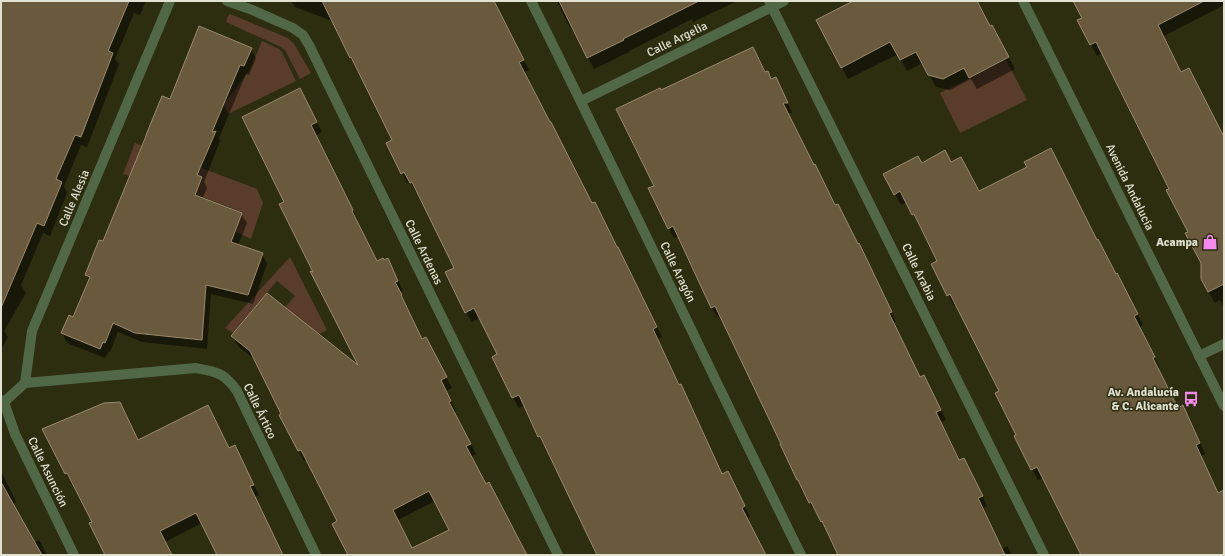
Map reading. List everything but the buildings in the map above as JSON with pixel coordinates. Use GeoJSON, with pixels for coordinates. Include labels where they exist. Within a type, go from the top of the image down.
{"type":"FeatureCollection","features":[{"type":"Feature","properties":{"kind":"street","name":"Calle Alesia"},"geometry":{"type":"LineString","coordinates":[[25,384],[32,331],[170,1]]}},
{"type":"Feature","properties":{"kind":"street","name":"Calle Ardenas"},"geometry":{"type":"LineString","coordinates":[[227,1],[250,9],[293,28],[303,35],[310,44],[330,90],[558,555]]}},
{"type":"Feature","properties":{"kind":"street","name":"Calle Aragón"},"geometry":{"type":"LineString","coordinates":[[531,1],[801,555]]}},
{"type":"Feature","properties":{"kind":"street","name":"Calle Argelia"},"geometry":{"type":"LineString","coordinates":[[581,101],[771,4],[784,1]]}},
{"type":"Feature","properties":{"kind":"street","name":"Avenida Andalucía"},"geometry":{"type":"LineString","coordinates":[[1023,1],[1224,406]]}},
{"type":"Feature","properties":{"kind":"street","name":"Calle Arabia"},"geometry":{"type":"LineString","coordinates":[[771,4],[1044,555]]}},
{"type":"Feature","properties":{"kind":"street"},"geometry":{"type":"LineString","coordinates":[[1200,356],[1224,344]]}},
{"type":"Feature","properties":{"kind":"street","name":"Calle Ártico"},"geometry":{"type":"LineString","coordinates":[[25,384],[196,368],[215,372],[228,379],[237,391],[316,555]]}},
{"type":"Feature","properties":{"kind":"street"},"geometry":{"type":"LineString","coordinates":[[3,401],[25,384]]}},
{"type":"Feature","properties":{"kind":"street","name":"Calle Asunción"},"geometry":{"type":"LineString","coordinates":[[3,401],[15,434],[74,555]]}},
{"type":"Feature","properties":{"kind":"shaded area"},"geometry":{"type":"Polygon","coordinates":[[[230,14],[288,38],[294,44],[311,73],[300,79],[285,50],[226,22],[230,14]]]}},
{"type":"Feature","properties":{"kind":"shaded area"},"geometry":{"type":"Polygon","coordinates":[[[262,41],[282,52],[296,81],[228,114],[223,104],[250,69],[262,41]]]}},
{"type":"Feature","properties":{"kind":"shaded area"},"geometry":{"type":"Polygon","coordinates":[[[1006,60],[1027,100],[960,133],[940,93],[1006,60]]]}},
{"type":"Feature","properties":{"kind":"shaded area"},"geometry":{"type":"Polygon","coordinates":[[[135,143],[257,189],[263,203],[251,239],[230,229],[237,225],[242,212],[195,194],[202,177],[140,152],[130,176],[123,174],[135,143]]]}},
{"type":"Feature","properties":{"kind":"shaded area"},"geometry":{"type":"Polygon","coordinates":[[[290,257],[327,330],[303,342],[297,317],[285,307],[295,296],[277,281],[233,333],[225,328],[290,257]]]}},
{"type":"Feature","properties":{"kind":"place","name":"Acampa"},"geometry":{"type":"Point","coordinates":[1210,242]}},
{"type":"Feature","properties":{"kind":"place","name":"Av. Andalucía & C. Alicante"},"geometry":{"type":"Point","coordinates":[1191,399]}}]}
